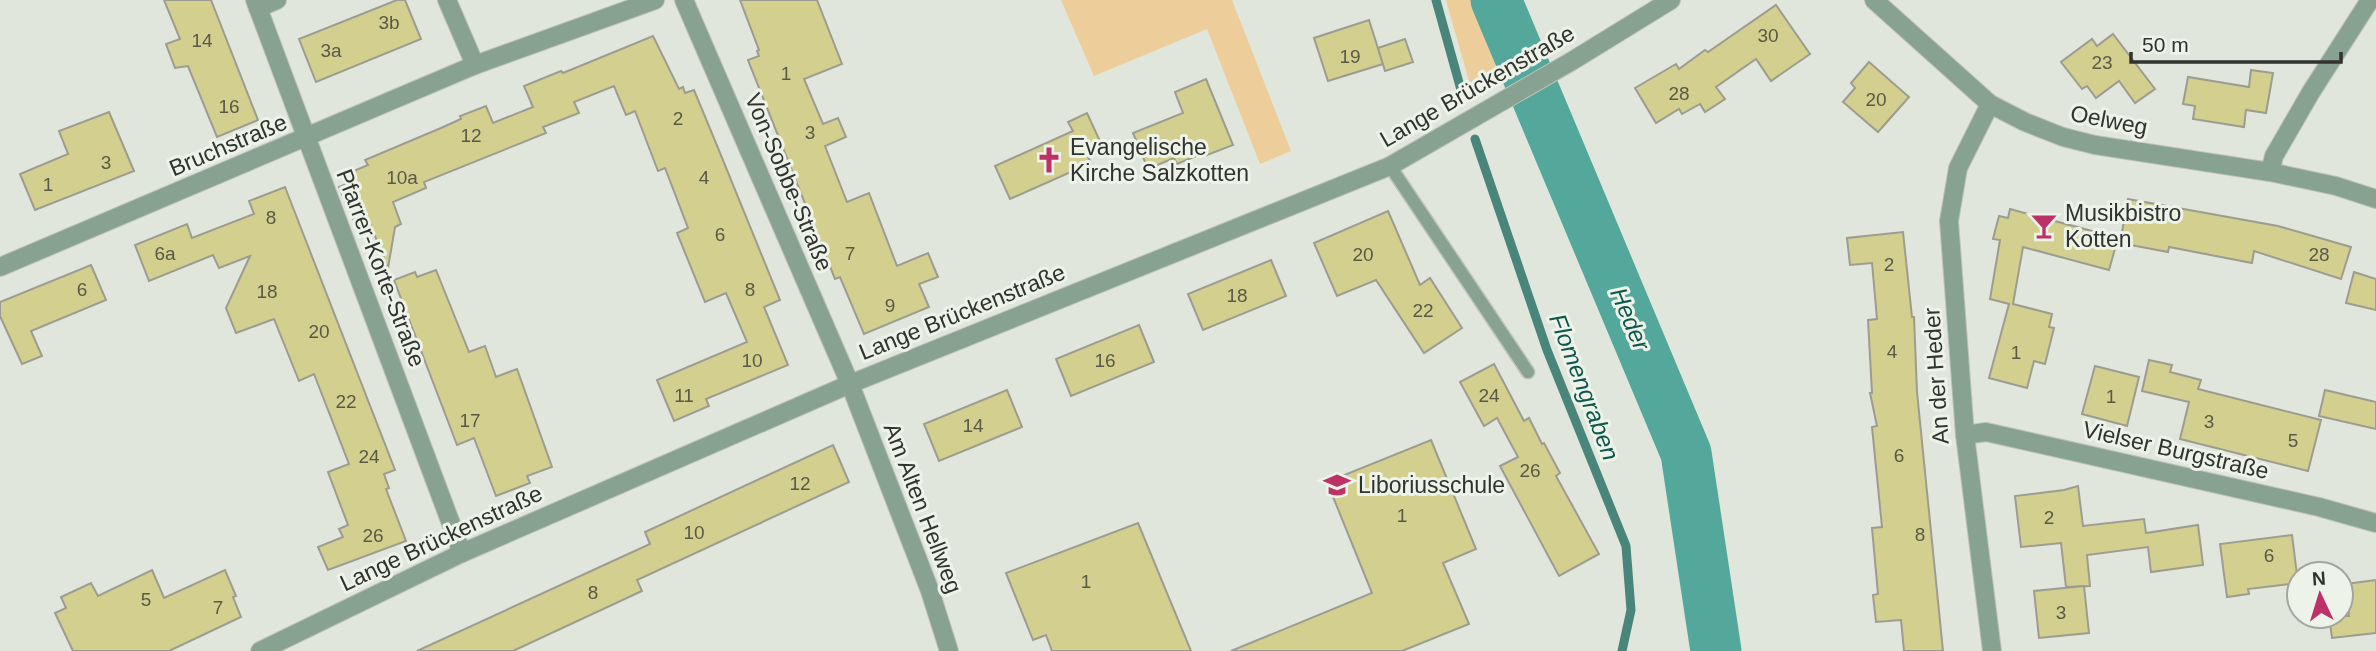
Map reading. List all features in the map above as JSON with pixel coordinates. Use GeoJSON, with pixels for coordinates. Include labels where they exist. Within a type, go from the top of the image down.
{"type":"FeatureCollection","features":[{"type":"Feature","properties":{"kind":"street"},"geometry":{"type":"LineString","coordinates":[[256,4],[277,0]]}},
{"type":"Feature","properties":{"kind":"street"},"geometry":{"type":"LineString","coordinates":[[447,0],[475,65]]}},
{"type":"Feature","properties":{"kind":"street","name":"Bruchstraße"},"geometry":{"type":"LineString","coordinates":[[0,267],[475,65],[654,0]]}},
{"type":"Feature","properties":{"kind":"street","name":"Von-Sobbe-Straße"},"geometry":{"type":"LineString","coordinates":[[684,0],[850,384]]}},
{"type":"Feature","properties":{"kind":"street","name":"Lange Brückenstraße"},"geometry":{"type":"LineString","coordinates":[[260,651],[462,553],[850,384],[1390,166],[1572,61],[1671,0]]}},
{"type":"Feature","properties":{"kind":"street","name":"Oelweg"},"geometry":{"type":"LineString","coordinates":[[1874,0],[1990,104],[2063,138],[2270,172],[2336,186],[2376,199]]}},
{"type":"Feature","properties":{"kind":"street"},"geometry":{"type":"LineString","coordinates":[[2270,172],[2274,156],[2311,92],[2370,0]]}},
{"type":"Feature","properties":{"kind":"street","name":"Pfarrer-Korte-Straße"},"geometry":{"type":"LineString","coordinates":[[256,4],[462,553]]}},
{"type":"Feature","properties":{"kind":"street","name":"An der Heder"},"geometry":{"type":"LineString","coordinates":[[1990,104],[1958,168],[1949,221],[1965,435],[1992,651]]}},
{"type":"Feature","properties":{"kind":"street","name":"Am Alten Hellweg"},"geometry":{"type":"LineString","coordinates":[[850,384],[930,590],[949,651]]}},
{"type":"Feature","properties":{"kind":"street","name":"Vielser Burgstraße"},"geometry":{"type":"LineString","coordinates":[[1965,435],[1986,432],[2319,507],[2376,523]]}},
{"type":"Feature","properties":{"kind":"lane"},"geometry":{"type":"LineString","coordinates":[[1390,166],[1528,373]]}},
{"type":"Feature","properties":{"kind":"shaded area"},"geometry":{"type":"Polygon","coordinates":[[[1061,0],[1232,0],[1291,151],[1260,164],[1207,29],[1094,76],[1061,0]]]}},
{"type":"Feature","properties":{"kind":"shaded area"},"geometry":{"type":"Polygon","coordinates":[[[1446,0],[1474,0],[1498,74],[1471,88],[1446,0]]]}},
{"type":"Feature","properties":{"kind":"building"},"geometry":{"type":"Polygon","coordinates":[[[164,0],[211,0],[258,120],[217,137],[188,66],[175,68],[166,44],[180,39],[164,0]]]}},
{"type":"Feature","properties":{"kind":"building"},"geometry":{"type":"Polygon","coordinates":[[[397,0],[405,0],[421,39],[316,82],[299,39],[397,0]]]}},
{"type":"Feature","properties":{"kind":"building"},"geometry":{"type":"Polygon","coordinates":[[[740,0],[817,0],[842,64],[804,79],[823,124],[838,118],[846,137],[825,146],[847,202],[869,193],[897,266],[928,253],[938,277],[919,284],[929,307],[864,334],[840,277],[835,279],[748,60],[759,56],[759,50],[740,0]]]}},
{"type":"Feature","properties":{"kind":"building"},"geometry":{"type":"Polygon","coordinates":[[[1776,5],[1810,54],[1771,81],[1756,59],[1716,87],[1725,99],[1705,112],[1700,104],[1682,114],[1679,109],[1656,123],[1635,88],[1676,64],[1679,69],[1705,50],[1708,52],[1776,5]]]}},
{"type":"Feature","properties":{"kind":"building"},"geometry":{"type":"Polygon","coordinates":[[[1369,20],[1383,64],[1328,81],[1314,38],[1369,20]]]}},
{"type":"Feature","properties":{"kind":"building"},"geometry":{"type":"Polygon","coordinates":[[[2113,34],[2155,89],[2135,103],[2119,81],[2096,98],[2087,86],[2082,89],[2061,62],[2092,39],[2097,46],[2113,34]]]}},
{"type":"Feature","properties":{"kind":"building"},"geometry":{"type":"Polygon","coordinates":[[[653,36],[679,89],[683,87],[685,93],[694,90],[718,148],[780,300],[764,307],[788,365],[706,399],[709,406],[674,421],[657,380],[747,342],[726,293],[705,302],[677,233],[688,228],[665,168],[658,171],[635,111],[626,115],[614,86],[574,102],[579,113],[543,127],[546,133],[424,182],[426,188],[393,202],[401,224],[395,227],[388,268],[366,214],[353,219],[339,187],[353,181],[349,173],[368,165],[365,160],[486,106],[493,123],[533,107],[524,86],[653,36]]]}},
{"type":"Feature","properties":{"kind":"building"},"geometry":{"type":"Polygon","coordinates":[[[1405,39],[1413,62],[1385,71],[1378,48],[1405,39]]]}},
{"type":"Feature","properties":{"kind":"building"},"geometry":{"type":"Polygon","coordinates":[[[1869,62],[1909,97],[1878,132],[1843,102],[1855,88],[1851,83],[1869,62]]]}},
{"type":"Feature","properties":{"kind":"building"},"geometry":{"type":"Polygon","coordinates":[[[2251,70],[2273,73],[2266,113],[2246,110],[2244,127],[2193,119],[2195,106],[2183,104],[2188,77],[2249,87],[2251,70]]]}},
{"type":"Feature","properties":{"kind":"building"},"geometry":{"type":"Polygon","coordinates":[[[1206,79],[1233,145],[1177,164],[1174,158],[1148,169],[1133,133],[1183,113],[1175,92],[1206,79]]]}},
{"type":"Feature","properties":{"kind":"building"},"geometry":{"type":"Polygon","coordinates":[[[109,112],[134,171],[35,210],[20,174],[68,154],[59,131],[109,112]]]}},
{"type":"Feature","properties":{"kind":"building","name":"Evangelische Kirche Salzkotten"},"geometry":{"type":"Polygon","coordinates":[[[1087,113],[1104,150],[1088,157],[1091,163],[1010,199],[995,166],[1073,131],[1068,122],[1087,113]]]}},
{"type":"Feature","properties":{"kind":"building"},"geometry":{"type":"Polygon","coordinates":[[[285,187],[395,470],[384,474],[389,488],[386,489],[406,541],[328,570],[318,547],[343,537],[339,529],[348,525],[328,472],[349,464],[314,374],[299,381],[274,319],[236,333],[226,308],[250,256],[219,268],[213,255],[149,281],[135,245],[187,224],[192,238],[254,214],[249,201],[285,187]]]}},
{"type":"Feature","properties":{"kind":"building"},"geometry":{"type":"Polygon","coordinates":[[[2128,199],[2278,226],[2351,247],[2341,279],[2254,251],[2252,263],[2169,247],[2168,252],[2120,243],[2128,199]]]}},
{"type":"Feature","properties":{"kind":"building"},"geometry":{"type":"Polygon","coordinates":[[[2010,209],[2118,238],[2109,270],[2023,247],[2013,304],[2052,314],[2049,327],[2054,328],[2045,364],[2034,361],[2027,388],[1989,378],[2009,304],[1990,299],[2000,240],[1993,239],[1999,216],[2008,218],[2010,209]]]}},
{"type":"Feature","properties":{"kind":"building"},"geometry":{"type":"Polygon","coordinates":[[[1388,211],[1420,285],[1430,278],[1462,328],[1424,353],[1376,280],[1337,296],[1314,243],[1388,211]]]}},
{"type":"Feature","properties":{"kind":"building"},"geometry":{"type":"Polygon","coordinates":[[[1903,232],[1914,317],[1917,392],[1943,651],[1904,651],[1901,620],[1876,622],[1873,595],[1878,594],[1872,528],[1882,527],[1872,427],[1877,426],[1870,393],[1868,320],[1877,319],[1872,263],[1850,265],[1847,238],[1903,232]]]}},
{"type":"Feature","properties":{"kind":"building"},"geometry":{"type":"Polygon","coordinates":[[[1271,260],[1286,296],[1203,330],[1188,294],[1271,260]]]}},
{"type":"Feature","properties":{"kind":"building"},"geometry":{"type":"Polygon","coordinates":[[[91,265],[106,300],[31,331],[42,356],[22,364],[0,316],[0,302],[91,265]]]}},
{"type":"Feature","properties":{"kind":"building"},"geometry":{"type":"Polygon","coordinates":[[[436,270],[469,352],[485,346],[496,377],[517,369],[552,467],[527,476],[530,483],[496,496],[474,438],[457,445],[394,280],[415,272],[417,277],[436,270]]]}},
{"type":"Feature","properties":{"kind":"building"},"geometry":{"type":"Polygon","coordinates":[[[2354,272],[2376,279],[2376,310],[2346,303],[2354,272]]]}},
{"type":"Feature","properties":{"kind":"building"},"geometry":{"type":"Polygon","coordinates":[[[1139,325],[1154,362],[1071,396],[1056,359],[1139,325]]]}},
{"type":"Feature","properties":{"kind":"building"},"geometry":{"type":"Polygon","coordinates":[[[2149,360],[2172,365],[2170,372],[2201,380],[2198,389],[2321,420],[2308,471],[2180,439],[2189,402],[2142,391],[2149,360]]]}},
{"type":"Feature","properties":{"kind":"building"},"geometry":{"type":"Polygon","coordinates":[[[1494,364],[1524,421],[1529,418],[1542,444],[1544,443],[1560,473],[1556,476],[1599,554],[1559,576],[1500,466],[1518,457],[1497,418],[1484,426],[1460,382],[1494,364]]]}},
{"type":"Feature","properties":{"kind":"building"},"geometry":{"type":"Polygon","coordinates":[[[2095,366],[2139,377],[2127,426],[2082,414],[2095,366]]]}},
{"type":"Feature","properties":{"kind":"building"},"geometry":{"type":"Polygon","coordinates":[[[1007,390],[1022,427],[939,461],[924,424],[1007,390]]]}},
{"type":"Feature","properties":{"kind":"building"},"geometry":{"type":"Polygon","coordinates":[[[2325,390],[2376,402],[2376,429],[2319,416],[2325,390]]]}},
{"type":"Feature","properties":{"kind":"building","name":"Liboriusschule"},"geometry":{"type":"Polygon","coordinates":[[[1431,440],[1476,549],[1443,563],[1469,624],[1402,651],[1231,651],[1372,593],[1327,482],[1431,440]]]}},
{"type":"Feature","properties":{"kind":"building"},"geometry":{"type":"Polygon","coordinates":[[[833,445],[849,482],[637,580],[642,591],[513,651],[417,651],[650,544],[645,532],[833,445]]]}},
{"type":"Feature","properties":{"kind":"building"},"geometry":{"type":"Polygon","coordinates":[[[2078,486],[2083,526],[2144,519],[2146,533],[2198,525],[2203,565],[2151,572],[2148,547],[2087,555],[2090,586],[2066,587],[2061,543],[2021,547],[2015,496],[2078,486]]]}},
{"type":"Feature","properties":{"kind":"building"},"geometry":{"type":"Polygon","coordinates":[[[1138,523],[1191,651],[1052,651],[1046,635],[1033,640],[1006,573],[1138,523]]]}},
{"type":"Feature","properties":{"kind":"building"},"geometry":{"type":"Polygon","coordinates":[[[2292,535],[2295,560],[2285,560],[2285,585],[2248,589],[2249,594],[2227,597],[2220,544],[2292,535]]]}},
{"type":"Feature","properties":{"kind":"building"},"geometry":{"type":"Polygon","coordinates":[[[152,570],[164,598],[225,570],[241,617],[169,651],[73,651],[55,613],[66,608],[61,597],[91,583],[98,596],[152,570]]]}},
{"type":"Feature","properties":{"kind":"building"},"geometry":{"type":"Polygon","coordinates":[[[2376,580],[2376,633],[2332,638],[2331,630],[2355,630],[2355,583],[2376,580]]]}},
{"type":"Feature","properties":{"kind":"building"},"geometry":{"type":"Polygon","coordinates":[[[2084,586],[2089,633],[2039,638],[2034,591],[2084,586]]]}},
{"type":"Feature","properties":{"kind":"waterway","name":"Flomengraben"},"geometry":{"type":"LineString","coordinates":[[1436,0],[1463,97]]}},
{"type":"Feature","properties":{"kind":"waterway","name":"Heder"},"geometry":{"type":"LineString","coordinates":[[1496,0],[1686,453],[1716,651]]}},
{"type":"Feature","properties":{"kind":"waterway","name":"Flomengraben"},"geometry":{"type":"LineString","coordinates":[[1475,139],[1547,350],[1626,546],[1631,610],[1622,651]]}},
{"type":"Feature","properties":{"kind":"place","name":"Evangelische Kirche Salzkotten"},"geometry":{"type":"Point","coordinates":[1049,160]}},
{"type":"Feature","properties":{"kind":"place","name":"Musikbistro Kotten"},"geometry":{"type":"Point","coordinates":[2044,226]}},
{"type":"Feature","properties":{"kind":"place","name":"Liboriusschule"},"geometry":{"type":"Point","coordinates":[1337,485]}}]}
